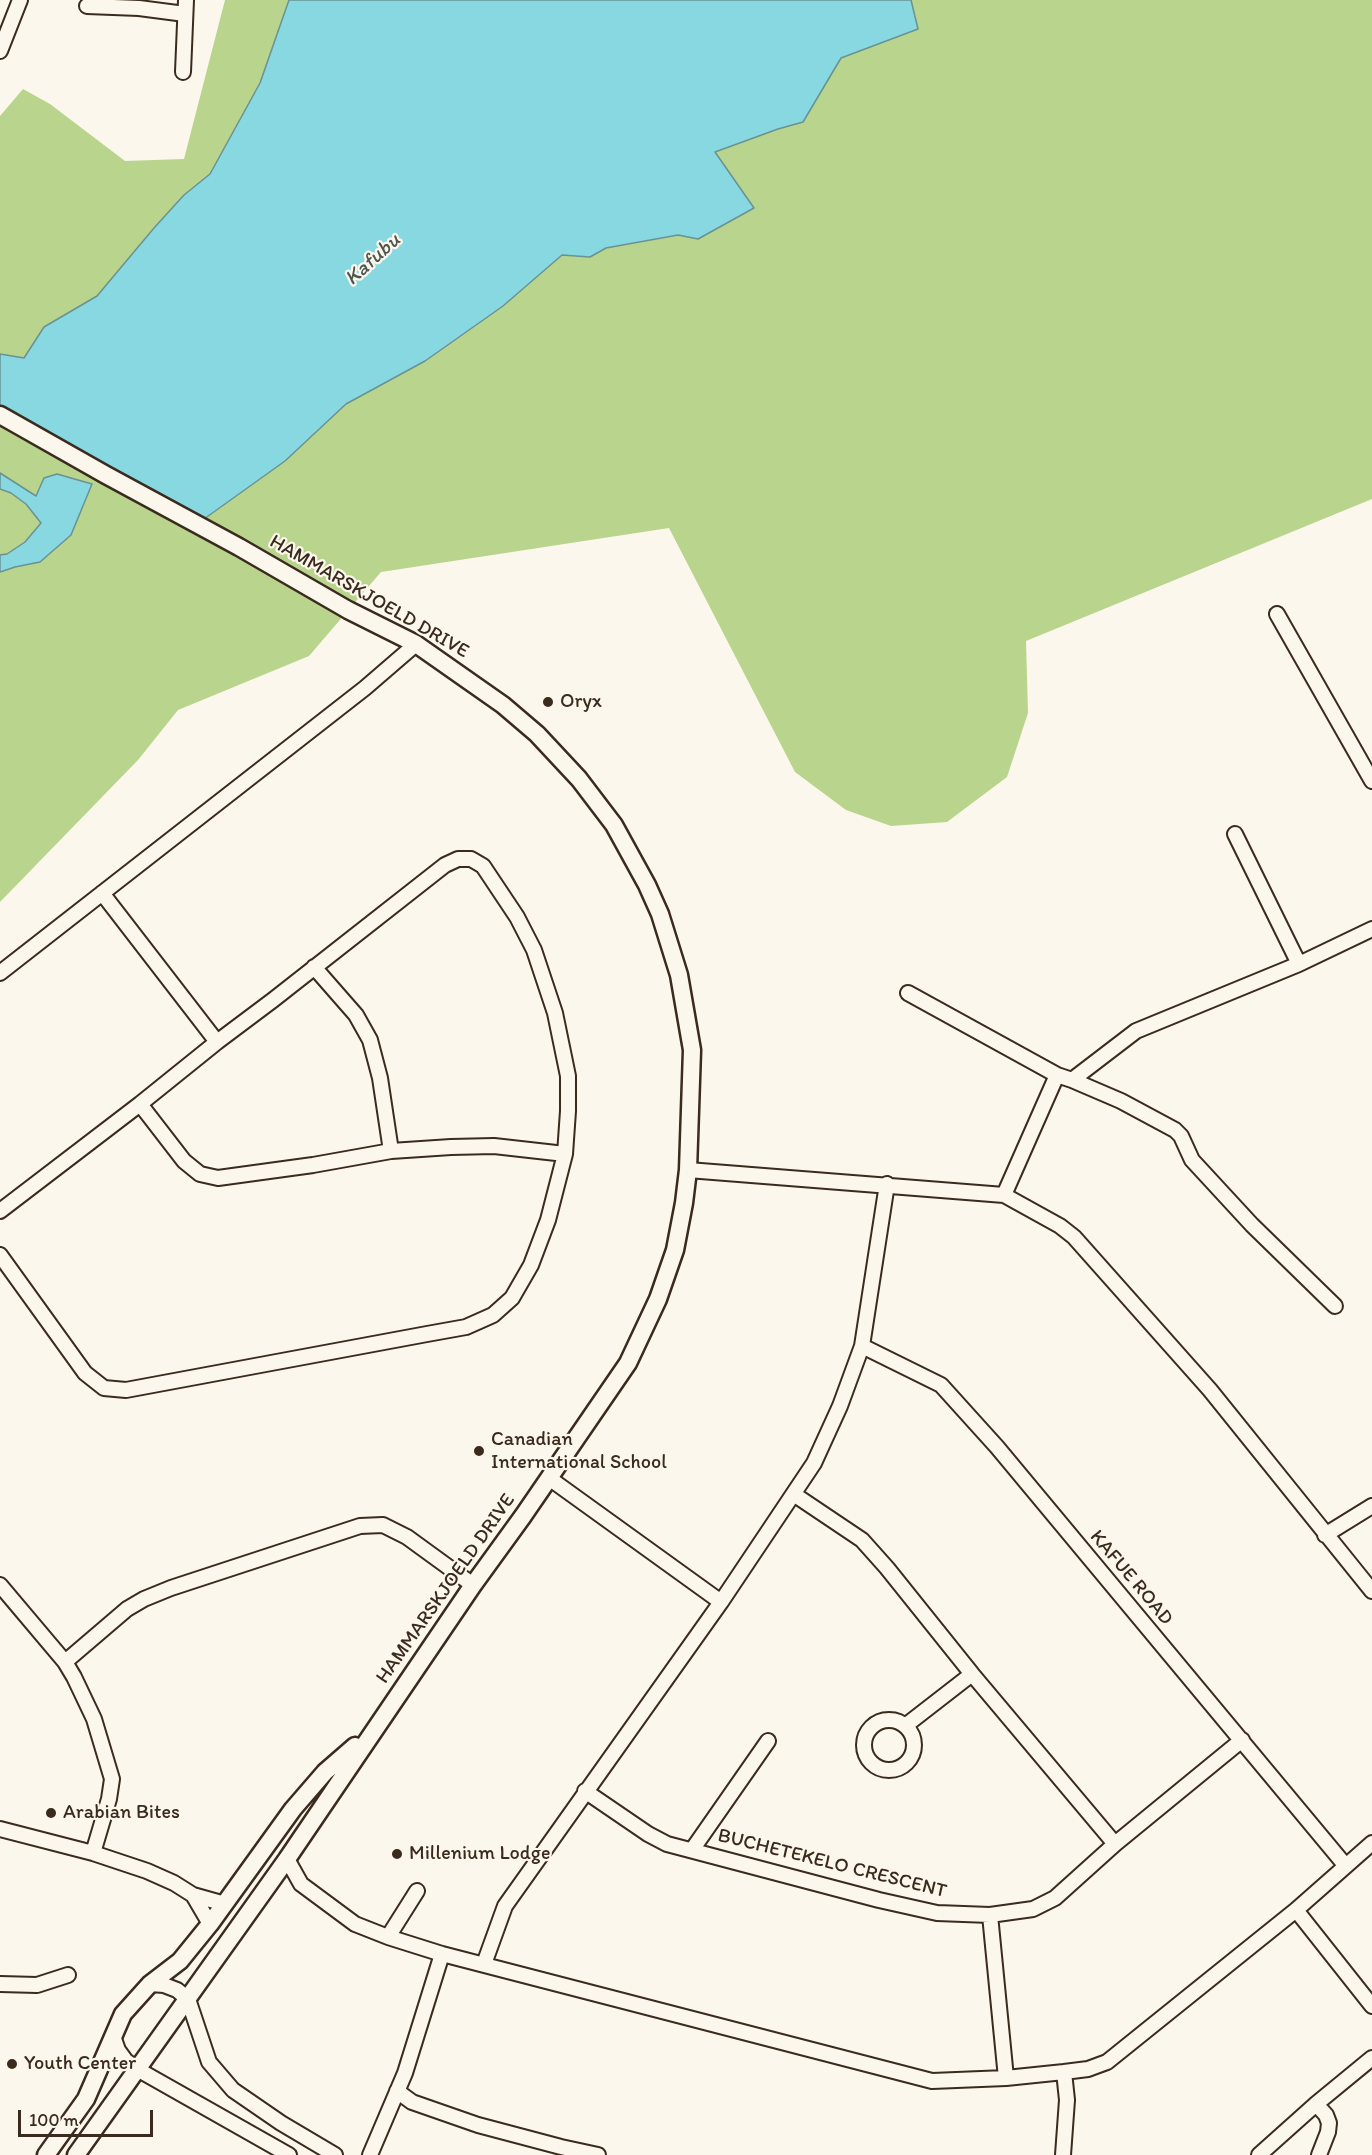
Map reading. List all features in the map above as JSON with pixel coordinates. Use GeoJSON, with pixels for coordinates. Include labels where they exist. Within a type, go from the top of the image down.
{"type":"FeatureCollection","features":[{"type":"Feature","properties":{"kind":"main road","name":"HAMMARSKJOELD DRIVE"},"geometry":{"type":"LineString","coordinates":[[0,415],[348,609],[416,644],[503,705],[537,734],[579,779],[614,825],[647,885],[660,915],[680,975],[692,1050],[688,1170],[675,1250],[658,1299],[628,1364],[372,1731],[287,1859],[76,2155]]}},
{"type":"Feature","properties":{"kind":"main road","name":"HAMMARSKJOELD DRIVE"},"geometry":{"type":"LineString","coordinates":[[46,2155],[86,2099],[123,2014],[150,1984],[180,1961],[225,1904],[282,1824],[325,1772],[372,1731]]}},
{"type":"Feature","properties":{"kind":"main road"},"geometry":{"type":"LineString","coordinates":[[282,1824],[296,1825],[303,1835]]}},
{"type":"Feature","properties":{"kind":"street"},"geometry":{"type":"LineString","coordinates":[[0,51],[20,0]]}},
{"type":"Feature","properties":{"kind":"street"},"geometry":{"type":"LineString","coordinates":[[87,6],[185,7],[183,72]]}},
{"type":"Feature","properties":{"kind":"street"},"geometry":{"type":"LineString","coordinates":[[1277,614],[1372,781]]}},
{"type":"Feature","properties":{"kind":"street"},"geometry":{"type":"LineString","coordinates":[[0,973],[365,688],[416,644]]}},
{"type":"Feature","properties":{"kind":"street"},"geometry":{"type":"LineString","coordinates":[[1235,834],[1299,964]]}},
{"type":"Feature","properties":{"kind":"street"},"geometry":{"type":"LineString","coordinates":[[0,1211],[445,865],[458,859],[471,859],[483,866],[517,916],[534,950],[555,1012],[568,1076],[568,1111],[565,1154],[548,1220],[531,1264],[512,1298],[493,1315],[466,1327],[126,1390],[104,1388],[85,1373],[0,1256]]}},
{"type":"Feature","properties":{"kind":"street"},"geometry":{"type":"LineString","coordinates":[[102,893],[217,1042]]}},
{"type":"Feature","properties":{"kind":"street"},"geometry":{"type":"LineString","coordinates":[[1072,1080],[1136,1031],[1299,964],[1372,929]]}},
{"type":"Feature","properties":{"kind":"street"},"geometry":{"type":"LineString","coordinates":[[314,968],[356,1015],[370,1041],[380,1078],[391,1151]]}},
{"type":"Feature","properties":{"kind":"street"},"geometry":{"type":"LineString","coordinates":[[908,993],[1057,1075],[1120,1101],[1174,1130],[1181,1136],[1192,1160],[1252,1224],[1335,1306]]}},
{"type":"Feature","properties":{"kind":"street"},"geometry":{"type":"LineString","coordinates":[[1004,1195],[1057,1075]]}},
{"type":"Feature","properties":{"kind":"street"},"geometry":{"type":"LineString","coordinates":[[140,1104],[184,1161],[200,1174],[218,1178],[313,1165],[391,1151],[494,1146],[565,1154]]}},
{"type":"Feature","properties":{"kind":"street"},"geometry":{"type":"LineString","coordinates":[[688,1170],[1004,1195],[1060,1226],[1074,1237],[1210,1389],[1372,1591]]}},
{"type":"Feature","properties":{"kind":"street"},"geometry":{"type":"LineString","coordinates":[[484,1964],[506,1906],[585,1791],[721,1602],[795,1495],[814,1463],[840,1406],[862,1346],[887,1184]]}},
{"type":"Feature","properties":{"kind":"street","name":"KAFUE ROAD"},"geometry":{"type":"LineString","coordinates":[[862,1346],[941,1385],[996,1447],[1345,1865]]}},
{"type":"Feature","properties":{"kind":"street"},"geometry":{"type":"LineString","coordinates":[[549,1478],[721,1602]]}},
{"type":"Feature","properties":{"kind":"street"},"geometry":{"type":"LineString","coordinates":[[795,1495],[862,1540],[921,1608],[972,1674],[1115,1844]]}},
{"type":"Feature","properties":{"kind":"street"},"geometry":{"type":"LineString","coordinates":[[1325,1535],[1372,1506]]}},
{"type":"Feature","properties":{"kind":"street"},"geometry":{"type":"LineString","coordinates":[[65,1662],[127,1609],[144,1599],[360,1526],[383,1525],[407,1537],[473,1585]]}},
{"type":"Feature","properties":{"kind":"street"},"geometry":{"type":"LineString","coordinates":[[0,1585],[65,1662],[94,1719],[112,1779],[110,1799],[93,1853]]}},
{"type":"Feature","properties":{"kind":"street"},"geometry":{"type":"LineString","coordinates":[[905,1726],[972,1674]]}},
{"type":"Feature","properties":{"kind":"street","name":"BUCHETEKELO CRESCENT"},"geometry":{"type":"LineString","coordinates":[[585,1791],[648,1834],[667,1844],[937,1913],[990,1915],[1033,1909],[1055,1898],[1115,1844],[1242,1740]]}},
{"type":"Feature","properties":{"kind":"street"},"geometry":{"type":"LineString","coordinates":[[692,1850],[768,1741]]}},
{"type":"Feature","properties":{"kind":"street"},"geometry":{"type":"LineString","coordinates":[[0,1829],[93,1853],[147,1871],[174,1883],[192,1895],[225,1904]]}},
{"type":"Feature","properties":{"kind":"street"},"geometry":{"type":"LineString","coordinates":[[287,1859],[302,1884],[355,1924],[388,1937],[442,1954],[924,2080],[1006,2078],[1088,2069],[1107,2062],[1296,1911],[1372,1843]]}},
{"type":"Feature","properties":{"kind":"street"},"geometry":{"type":"LineString","coordinates":[[273,1878],[302,1884]]}},
{"type":"Feature","properties":{"kind":"street"},"geometry":{"type":"LineString","coordinates":[[388,1937],[417,1891]]}},
{"type":"Feature","properties":{"kind":"street"},"geometry":{"type":"LineString","coordinates":[[192,1895],[210,1924]]}},
{"type":"Feature","properties":{"kind":"street"},"geometry":{"type":"LineString","coordinates":[[1296,1911],[1372,2006]]}},
{"type":"Feature","properties":{"kind":"street"},"geometry":{"type":"LineString","coordinates":[[990,1915],[1006,2078]]}},
{"type":"Feature","properties":{"kind":"street"},"geometry":{"type":"LineString","coordinates":[[370,2155],[418,2035],[442,1954]]}},
{"type":"Feature","properties":{"kind":"street"},"geometry":{"type":"LineString","coordinates":[[0,1984],[37,1985],[68,1976]]}},
{"type":"Feature","properties":{"kind":"street"},"geometry":{"type":"LineString","coordinates":[[150,1984],[164,1985],[177,1990],[188,1999],[209,2062],[233,2090],[281,2123],[335,2155]]}},
{"type":"Feature","properties":{"kind":"street"},"geometry":{"type":"LineString","coordinates":[[113,2036],[118,2050],[126,2061],[289,2155]]}},
{"type":"Feature","properties":{"kind":"street"},"geometry":{"type":"LineString","coordinates":[[1259,2155],[1372,2058]]}},
{"type":"Feature","properties":{"kind":"street"},"geometry":{"type":"LineString","coordinates":[[1063,2155],[1067,2100],[1064,2072]]}},
{"type":"Feature","properties":{"kind":"street"},"geometry":{"type":"LineString","coordinates":[[397,2091],[412,2102],[478,2125],[560,2151],[598,2155]]}},
{"type":"Feature","properties":{"kind":"street"},"geometry":{"type":"LineString","coordinates":[[1316,2104],[1326,2115],[1329,2123],[1319,2155]]}},
{"type":"Feature","properties":{"kind":"green space"},"geometry":{"type":"Polygon","coordinates":[[[225,0],[289,0],[260,83],[210,174],[184,195],[97,296],[44,327],[24,358],[0,354],[0,116],[23,89],[50,104],[125,161],[184,159],[225,0]]]}},
{"type":"Feature","properties":{"kind":"green space"},"geometry":{"type":"Polygon","coordinates":[[[911,0],[1372,0],[1372,499],[1026,641],[1028,713],[1007,777],[947,822],[891,826],[846,810],[795,772],[669,528],[381,572],[309,656],[178,710],[138,760],[0,902],[0,572],[40,562],[71,535],[37,496],[0,473],[0,415],[197,524],[285,461],[346,404],[425,361],[503,306],[562,255],[590,257],[606,248],[678,235],[698,239],[753,209],[714,152],[803,122],[841,58],[917,29],[911,0]]]}},
{"type":"Feature","properties":{"kind":"green space"},"geometry":{"type":"Polygon","coordinates":[[[0,489],[11,493],[26,504],[41,523],[25,542],[7,554],[0,555],[0,489]]]}},
{"type":"Feature","properties":{"kind":"water","name":"Kafubu"},"geometry":{"type":"Polygon","coordinates":[[[289,0],[911,0],[918,29],[841,58],[803,122],[715,152],[754,208],[698,239],[678,235],[606,248],[590,257],[562,255],[503,306],[425,361],[346,404],[285,461],[197,524],[0,415],[0,354],[24,358],[44,327],[97,296],[184,195],[210,174],[260,83],[289,0]]]}},
{"type":"Feature","properties":{"kind":"water"},"geometry":{"type":"Polygon","coordinates":[[[0,473],[36,496],[44,478],[57,474],[92,484],[71,535],[40,562],[0,572],[0,555],[7,554],[25,542],[41,523],[26,504],[11,493],[0,489],[0,473]]]}},
{"type":"Feature","properties":{"kind":"place","name":"Oryx"},"geometry":{"type":"Point","coordinates":[548,702]}},
{"type":"Feature","properties":{"kind":"place","name":"Canadian International School"},"geometry":{"type":"Point","coordinates":[479,1451]}},
{"type":"Feature","properties":{"kind":"place","name":"Arabian Bites"},"geometry":{"type":"Point","coordinates":[51,1813]}},
{"type":"Feature","properties":{"kind":"place","name":"Millenium Lodge"},"geometry":{"type":"Point","coordinates":[397,1854]}},
{"type":"Feature","properties":{"kind":"place","name":"Youth Center"},"geometry":{"type":"Point","coordinates":[12,2064]}}]}
